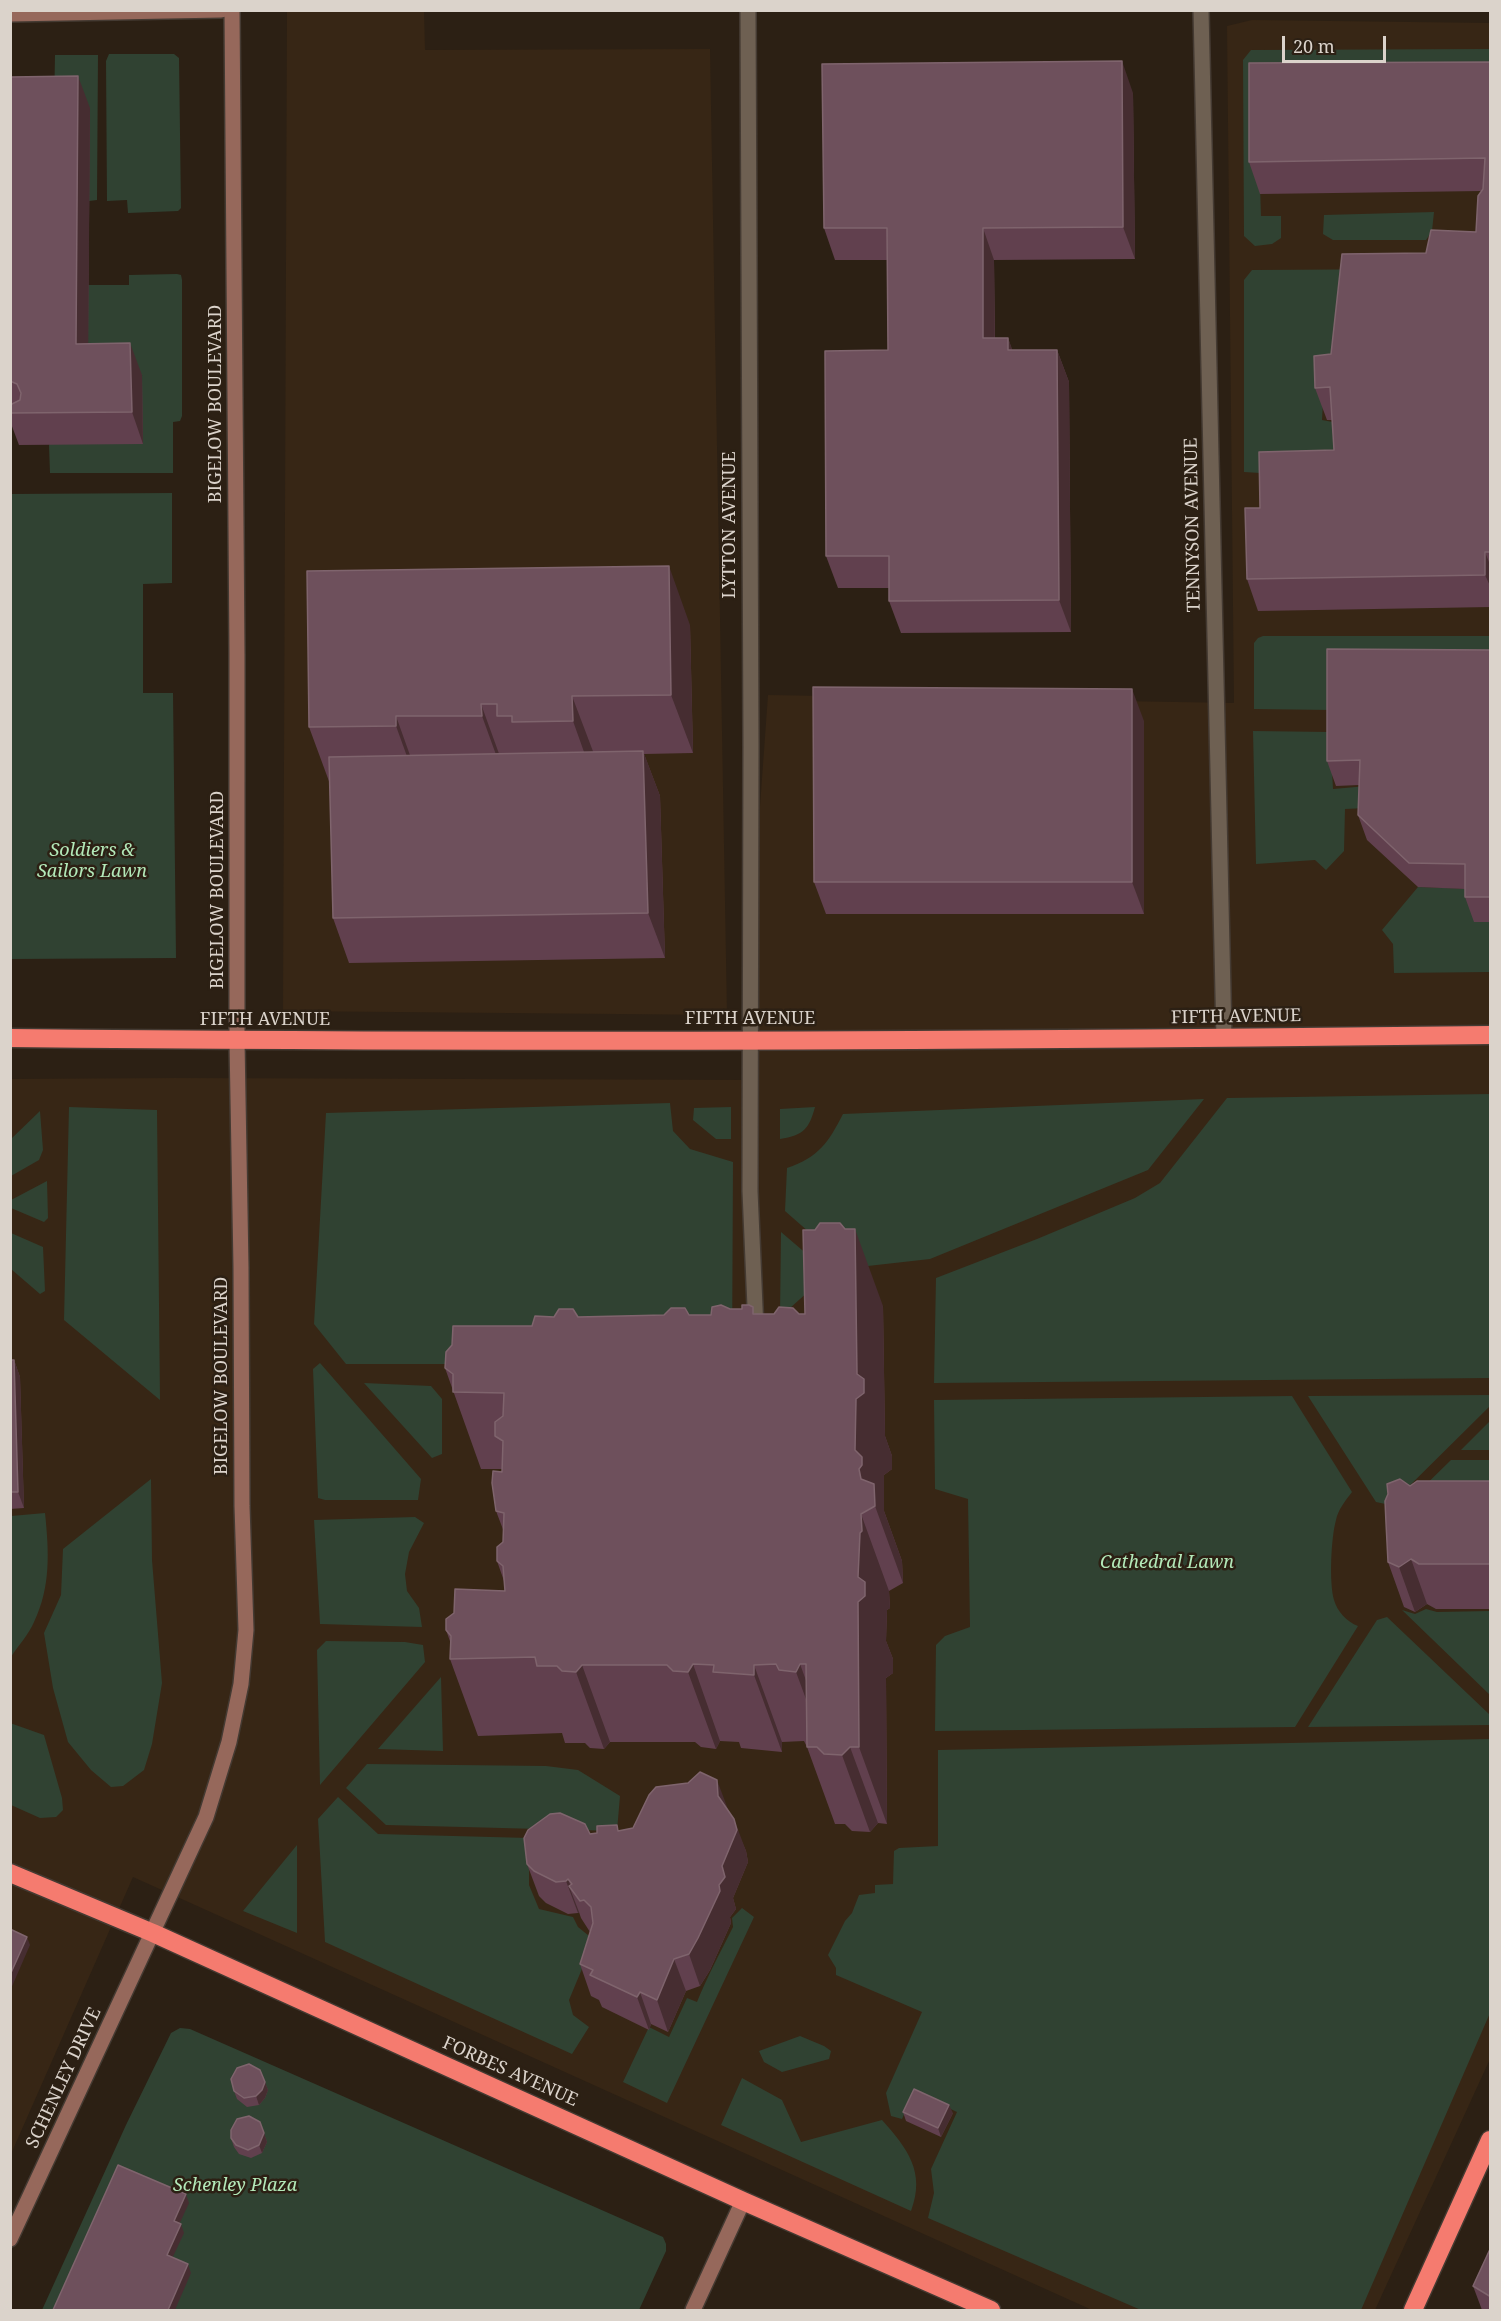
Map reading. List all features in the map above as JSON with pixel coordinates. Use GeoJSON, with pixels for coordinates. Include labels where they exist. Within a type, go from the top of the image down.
{"type":"FeatureCollection","features":[{"type":"Feature","properties":{"kind":"highway","name":"FIFTH AVENUE"},"geometry":{"type":"LineString","coordinates":[[10,1038],[237,1042],[1491,1035]]}},
{"type":"Feature","properties":{"kind":"highway","name":"FORBES AVENUE"},"geometry":{"type":"LineString","coordinates":[[10,1873],[153,1933],[991,2310]]}},
{"type":"Feature","properties":{"kind":"highway"},"geometry":{"type":"LineString","coordinates":[[1413,2310],[1491,2140]]}},
{"type":"Feature","properties":{"kind":"main road"},"geometry":{"type":"LineString","coordinates":[[10,14],[221,10]]}},
{"type":"Feature","properties":{"kind":"main road","name":"BIGELOW BOULEVARD"},"geometry":{"type":"LineString","coordinates":[[153,1933],[206,1817],[229,1742],[241,1684],[246,1630],[242,1506],[237,1042],[237,654],[232,10]]}},
{"type":"Feature","properties":{"kind":"main road","name":"SCHENLEY DRIVE"},"geometry":{"type":"LineString","coordinates":[[10,2239],[153,1933]]}},
{"type":"Feature","properties":{"kind":"main road"},"geometry":{"type":"LineString","coordinates":[[693,2310],[743,2200]]}},
{"type":"Feature","properties":{"kind":"street","name":"LYTTON AVENUE"},"geometry":{"type":"LineString","coordinates":[[748,10],[750,1191],[756,1340]]}},
{"type":"Feature","properties":{"kind":"street","name":"TENNYSON AVENUE"},"geometry":{"type":"LineString","coordinates":[[1202,10],[1224,1038]]}},
{"type":"Feature","properties":{"kind":"shaded area"},"geometry":{"type":"Polygon","coordinates":[[[287,11],[424,11],[425,50],[710,49],[727,1015],[283,1011],[287,11]]]}},
{"type":"Feature","properties":{"kind":"shaded area"},"geometry":{"type":"Polygon","coordinates":[[[1252,20],[1490,23],[1490,2059],[1375,2310],[1092,2310],[133,1877],[11,2154],[11,1079],[756,1080],[758,834],[768,695],[1234,703],[1227,26],[1252,20]]]}},
{"type":"Feature","properties":{"kind":"green space"},"geometry":{"type":"Polygon","coordinates":[[[1490,49],[1490,94],[1257,94],[1261,216],[1281,216],[1281,238],[1272,244],[1255,246],[1244,236],[1243,60],[1251,50],[1490,49]]]}},
{"type":"Feature","properties":{"kind":"green space"},"geometry":{"type":"Polygon","coordinates":[[[109,54],[174,54],[179,58],[181,208],[178,211],[128,213],[127,200],[107,201],[106,61],[109,54]]]}},
{"type":"Feature","properties":{"kind":"green space"},"geometry":{"type":"Polygon","coordinates":[[[55,55],[98,55],[97,200],[89,201],[90,108],[54,108],[55,55]]]}},
{"type":"Feature","properties":{"kind":"green space"},"geometry":{"type":"Polygon","coordinates":[[[1434,212],[1432,231],[1426,240],[1333,240],[1323,234],[1324,215],[1434,212]]]}},
{"type":"Feature","properties":{"kind":"green space"},"geometry":{"type":"Polygon","coordinates":[[[1425,269],[1324,385],[1322,420],[1338,423],[1340,478],[1244,472],[1244,280],[1252,270],[1425,269]]]}},
{"type":"Feature","properties":{"kind":"green space"},"geometry":{"type":"Polygon","coordinates":[[[129,275],[181,275],[182,280],[182,416],[180,421],[173,422],[173,473],[50,473],[49,445],[88,376],[88,285],[129,285],[129,275]]]}},
{"type":"Feature","properties":{"kind":"green space","name":"Soldiers & Sailors Lawn"},"geometry":{"type":"Polygon","coordinates":[[[172,493],[172,583],[143,584],[143,693],[173,693],[176,958],[11,959],[11,494],[172,493]]]}},
{"type":"Feature","properties":{"kind":"green space"},"geometry":{"type":"Polygon","coordinates":[[[1263,636],[1490,636],[1490,670],[1332,710],[1254,709],[1254,643],[1263,636]]]}},
{"type":"Feature","properties":{"kind":"green space"},"geometry":{"type":"Polygon","coordinates":[[[1253,731],[1330,732],[1333,789],[1367,786],[1366,808],[1345,809],[1344,851],[1326,870],[1315,860],[1256,864],[1253,731]]]}},
{"type":"Feature","properties":{"kind":"green space"},"geometry":{"type":"Polygon","coordinates":[[[1418,887],[1474,889],[1490,921],[1490,972],[1394,973],[1393,944],[1382,930],[1418,887]]]}},
{"type":"Feature","properties":{"kind":"green space"},"geometry":{"type":"Polygon","coordinates":[[[1490,1094],[1490,1378],[934,1383],[936,1278],[1135,1198],[1160,1183],[1227,1098],[1490,1094]]]}},
{"type":"Feature","properties":{"kind":"green space"},"geometry":{"type":"Polygon","coordinates":[[[1204,1099],[1148,1170],[930,1259],[850,1268],[785,1211],[787,1168],[815,1154],[827,1141],[843,1114],[1204,1099]]]}},
{"type":"Feature","properties":{"kind":"green space"},"geometry":{"type":"Polygon","coordinates":[[[670,1103],[673,1131],[690,1149],[733,1162],[732,1364],[346,1364],[314,1324],[326,1113],[670,1103]]]}},
{"type":"Feature","properties":{"kind":"green space"},"geometry":{"type":"Polygon","coordinates":[[[69,1107],[157,1110],[160,1400],[64,1320],[69,1107]]]}},
{"type":"Feature","properties":{"kind":"green space"},"geometry":{"type":"Polygon","coordinates":[[[731,1107],[731,1139],[716,1139],[693,1120],[694,1108],[731,1107]]]}},
{"type":"Feature","properties":{"kind":"green space"},"geometry":{"type":"Polygon","coordinates":[[[815,1107],[808,1126],[804,1130],[780,1139],[780,1109],[815,1107]]]}},
{"type":"Feature","properties":{"kind":"green space"},"geometry":{"type":"Polygon","coordinates":[[[40,1111],[43,1150],[39,1160],[11,1176],[11,1139],[40,1111]]]}},
{"type":"Feature","properties":{"kind":"green space"},"geometry":{"type":"Polygon","coordinates":[[[47,1181],[48,1218],[44,1222],[11,1208],[11,1200],[47,1181]]]}},
{"type":"Feature","properties":{"kind":"green space"},"geometry":{"type":"Polygon","coordinates":[[[781,1232],[829,1273],[780,1317],[781,1232]]]}},
{"type":"Feature","properties":{"kind":"green space"},"geometry":{"type":"Polygon","coordinates":[[[11,1233],[43,1247],[45,1291],[40,1294],[11,1269],[11,1233]]]}},
{"type":"Feature","properties":{"kind":"green space"},"geometry":{"type":"Polygon","coordinates":[[[320,1363],[421,1479],[418,1500],[325,1500],[318,1498],[313,1369],[320,1363]]]}},
{"type":"Feature","properties":{"kind":"green space"},"geometry":{"type":"Polygon","coordinates":[[[364,1383],[431,1386],[442,1399],[442,1454],[432,1458],[364,1383]]]}},
{"type":"Feature","properties":{"kind":"green space"},"geometry":{"type":"Polygon","coordinates":[[[1490,1395],[1490,1406],[1390,1505],[1376,1502],[1308,1396],[1490,1395]]]}},
{"type":"Feature","properties":{"kind":"green space","name":"Cathedral Lawn"},"geometry":{"type":"Polygon","coordinates":[[[1292,1396],[1352,1492],[1340,1509],[1336,1520],[1331,1572],[1337,1608],[1346,1619],[1358,1626],[1295,1727],[935,1731],[936,1645],[945,1636],[970,1627],[968,1499],[935,1489],[934,1400],[1292,1396]]]}},
{"type":"Feature","properties":{"kind":"green space"},"geometry":{"type":"Polygon","coordinates":[[[1490,1421],[1490,1450],[1461,1450],[1490,1421]]]}},
{"type":"Feature","properties":{"kind":"green space"},"geometry":{"type":"Polygon","coordinates":[[[1451,1460],[1490,1460],[1490,1523],[1399,1511],[1451,1460]]]}},
{"type":"Feature","properties":{"kind":"green space"},"geometry":{"type":"Polygon","coordinates":[[[151,1479],[152,1560],[162,1683],[152,1744],[144,1770],[123,1786],[111,1787],[91,1770],[68,1742],[53,1688],[44,1633],[61,1595],[63,1549],[151,1479]]]}},
{"type":"Feature","properties":{"kind":"green space"},"geometry":{"type":"Polygon","coordinates":[[[45,1513],[48,1555],[46,1582],[40,1609],[32,1626],[11,1657],[11,1516],[45,1513]]]}},
{"type":"Feature","properties":{"kind":"green space"},"geometry":{"type":"Polygon","coordinates":[[[415,1517],[424,1523],[409,1552],[405,1574],[407,1591],[419,1608],[422,1627],[320,1624],[314,1520],[415,1517]]]}},
{"type":"Feature","properties":{"kind":"green space"},"geometry":{"type":"Polygon","coordinates":[[[1426,1609],[1437,1612],[1490,1611],[1490,1695],[1402,1610],[1415,1614],[1426,1609]]]}},
{"type":"Feature","properties":{"kind":"green space"},"geometry":{"type":"Polygon","coordinates":[[[1387,1617],[1490,1715],[1490,1725],[1308,1727],[1377,1620],[1387,1617]]]}},
{"type":"Feature","properties":{"kind":"green space"},"geometry":{"type":"Polygon","coordinates":[[[326,1641],[405,1642],[423,1645],[425,1662],[320,1785],[317,1650],[326,1641]]]}},
{"type":"Feature","properties":{"kind":"green space"},"geometry":{"type":"Polygon","coordinates":[[[441,1677],[443,1751],[378,1749],[441,1677]]]}},
{"type":"Feature","properties":{"kind":"green space"},"geometry":{"type":"Polygon","coordinates":[[[10,1723],[44,1735],[62,1798],[63,1810],[56,1817],[40,1818],[11,1805],[10,1723]]]}},
{"type":"Feature","properties":{"kind":"green space"},"geometry":{"type":"Polygon","coordinates":[[[1490,1739],[1490,2013],[1361,2310],[1141,2310],[928,2218],[934,2193],[931,2169],[957,2112],[914,2092],[902,2119],[891,2116],[886,2093],[922,2012],[836,1975],[836,1968],[828,1955],[845,1921],[852,1913],[859,1895],[875,1893],[875,1885],[893,1884],[894,1851],[899,1848],[938,1846],[938,1750],[1490,1739]]]}},
{"type":"Feature","properties":{"kind":"green space"},"geometry":{"type":"Polygon","coordinates":[[[367,1764],[546,1766],[578,1770],[620,1796],[617,1831],[386,1825],[346,1788],[367,1764]]]}},
{"type":"Feature","properties":{"kind":"green space"},"geometry":{"type":"Polygon","coordinates":[[[338,1797],[378,1834],[529,1838],[529,1885],[539,1909],[573,1917],[578,1927],[594,1940],[569,2000],[573,2015],[589,2027],[572,2054],[325,1942],[318,1819],[338,1797]]]}},
{"type":"Feature","properties":{"kind":"green space"},"geometry":{"type":"Polygon","coordinates":[[[297,1845],[297,1933],[243,1911],[297,1845]]]}},
{"type":"Feature","properties":{"kind":"green space"},"geometry":{"type":"Polygon","coordinates":[[[742,1908],[754,1917],[667,2103],[623,2082],[649,2027],[669,2037],[687,1998],[697,2002],[733,1927],[732,1918],[742,1908]]]}},
{"type":"Feature","properties":{"kind":"green space","name":"Schenley Plaza"},"geometry":{"type":"Polygon","coordinates":[[[180,2028],[190,2029],[663,2237],[666,2251],[639,2310],[42,2310],[126,2125],[171,2033],[180,2028]]]}},
{"type":"Feature","properties":{"kind":"green space"},"geometry":{"type":"Polygon","coordinates":[[[800,2036],[831,2051],[829,2059],[782,2072],[764,2062],[759,2051],[800,2036]]]}},
{"type":"Feature","properties":{"kind":"green space"},"geometry":{"type":"Polygon","coordinates":[[[742,2078],[782,2100],[801,2142],[882,2120],[912,2161],[916,2184],[911,2211],[721,2125],[742,2078]]]}},
{"type":"Feature","properties":{"kind":"building"},"geometry":{"type":"Polygon","coordinates":[[[1122,61],[1123,227],[983,228],[983,338],[1008,338],[1008,350],[1057,350],[1059,600],[889,601],[889,556],[826,556],[825,351],[888,350],[887,228],[824,228],[822,64],[1122,61]]]}},
{"type":"Feature","properties":{"kind":"building"},"geometry":{"type":"Polygon","coordinates":[[[1491,62],[1491,552],[1485,552],[1485,575],[1247,579],[1245,508],[1260,508],[1259,452],[1334,450],[1330,387],[1315,388],[1314,356],[1331,354],[1342,254],[1426,253],[1431,230],[1476,232],[1478,196],[1483,189],[1485,158],[1249,162],[1249,63],[1491,62]]]}},
{"type":"Feature","properties":{"kind":"building"},"geometry":{"type":"Polygon","coordinates":[[[78,76],[76,344],[130,343],[132,412],[10,413],[10,405],[20,400],[21,393],[17,384],[10,381],[10,77],[78,76]]]}},
{"type":"Feature","properties":{"kind":"building"},"geometry":{"type":"Polygon","coordinates":[[[669,566],[671,695],[572,696],[573,721],[512,722],[512,716],[497,716],[497,704],[481,704],[482,716],[396,716],[396,726],[309,727],[307,571],[669,566]]]}},
{"type":"Feature","properties":{"kind":"building"},"geometry":{"type":"Polygon","coordinates":[[[1327,649],[1491,650],[1491,897],[1465,897],[1465,864],[1409,863],[1358,815],[1360,760],[1327,761],[1327,649]]]}},
{"type":"Feature","properties":{"kind":"building"},"geometry":{"type":"Polygon","coordinates":[[[813,687],[1132,689],[1132,882],[814,882],[813,687]]]}},
{"type":"Feature","properties":{"kind":"building"},"geometry":{"type":"Polygon","coordinates":[[[643,751],[648,913],[333,918],[329,757],[643,751]]]}},
{"type":"Feature","properties":{"kind":"building"},"geometry":{"type":"Polygon","coordinates":[[[820,1223],[840,1223],[845,1229],[855,1229],[857,1374],[864,1379],[864,1393],[856,1399],[855,1450],[862,1457],[862,1465],[859,1469],[861,1479],[874,1484],[875,1506],[861,1514],[862,1531],[860,1533],[858,1577],[865,1582],[865,1596],[858,1602],[859,1747],[850,1747],[842,1755],[824,1754],[817,1747],[807,1747],[806,1664],[800,1664],[796,1672],[779,1670],[776,1664],[754,1665],[754,1675],[713,1672],[714,1665],[693,1664],[688,1672],[673,1671],[667,1665],[582,1665],[576,1672],[562,1671],[557,1666],[537,1666],[535,1657],[450,1659],[451,1636],[446,1630],[446,1619],[454,1613],[455,1589],[505,1591],[503,1566],[497,1561],[497,1547],[503,1542],[504,1513],[496,1511],[492,1483],[493,1471],[502,1472],[503,1441],[495,1436],[495,1422],[503,1416],[504,1393],[453,1392],[453,1374],[445,1368],[446,1352],[452,1345],[453,1326],[532,1326],[535,1316],[554,1317],[559,1309],[573,1309],[578,1317],[664,1315],[671,1308],[685,1308],[689,1315],[711,1315],[712,1307],[721,1305],[730,1309],[742,1309],[742,1305],[749,1305],[753,1307],[753,1314],[774,1314],[779,1307],[793,1308],[799,1314],[805,1314],[803,1230],[815,1230],[820,1223]]]}},
{"type":"Feature","properties":{"kind":"building"},"geometry":{"type":"Polygon","coordinates":[[[10,1360],[14,1360],[18,1492],[10,1492],[10,1360]]]}},
{"type":"Feature","properties":{"kind":"building"},"geometry":{"type":"Polygon","coordinates":[[[1400,1479],[1410,1486],[1417,1481],[1491,1481],[1491,1564],[1419,1564],[1411,1559],[1399,1567],[1388,1562],[1385,1501],[1388,1494],[1387,1484],[1400,1479]]]}},
{"type":"Feature","properties":{"kind":"building"},"geometry":{"type":"Polygon","coordinates":[[[700,1772],[717,1780],[718,1796],[734,1819],[737,1830],[722,1866],[725,1877],[719,1885],[720,1891],[698,1938],[689,1954],[674,1959],[657,2000],[640,1992],[637,1997],[590,1975],[593,1970],[580,1964],[593,1923],[591,1907],[584,1900],[580,1901],[569,1886],[572,1884],[568,1879],[556,1882],[534,1871],[527,1864],[524,1838],[528,1830],[550,1814],[560,1813],[585,1824],[590,1834],[597,1833],[597,1826],[617,1825],[618,1831],[633,1828],[649,1795],[656,1787],[688,1783],[700,1772]]]}},
{"type":"Feature","properties":{"kind":"building"},"geometry":{"type":"Polygon","coordinates":[[[10,1929],[27,1937],[10,1975],[10,1929]]]}},
{"type":"Feature","properties":{"kind":"building"},"geometry":{"type":"Polygon","coordinates":[[[249,2064],[260,2070],[265,2082],[262,2090],[256,2096],[244,2098],[234,2091],[231,2079],[237,2068],[249,2064]]]}},
{"type":"Feature","properties":{"kind":"building"},"geometry":{"type":"Polygon","coordinates":[[[914,2089],[949,2105],[938,2128],[903,2112],[914,2089]]]}},
{"type":"Feature","properties":{"kind":"building"},"geometry":{"type":"Polygon","coordinates":[[[249,2116],[260,2122],[264,2133],[259,2145],[248,2150],[236,2145],[231,2138],[231,2130],[237,2119],[249,2116]]]}},
{"type":"Feature","properties":{"kind":"building"},"geometry":{"type":"Polygon","coordinates":[[[118,2165],[186,2194],[174,2221],[181,2224],[167,2255],[188,2264],[168,2310],[53,2310],[118,2165]]]}},
{"type":"Feature","properties":{"kind":"building"},"geometry":{"type":"Polygon","coordinates":[[[1491,2247],[1491,2297],[1473,2286],[1491,2247]]]}}]}
